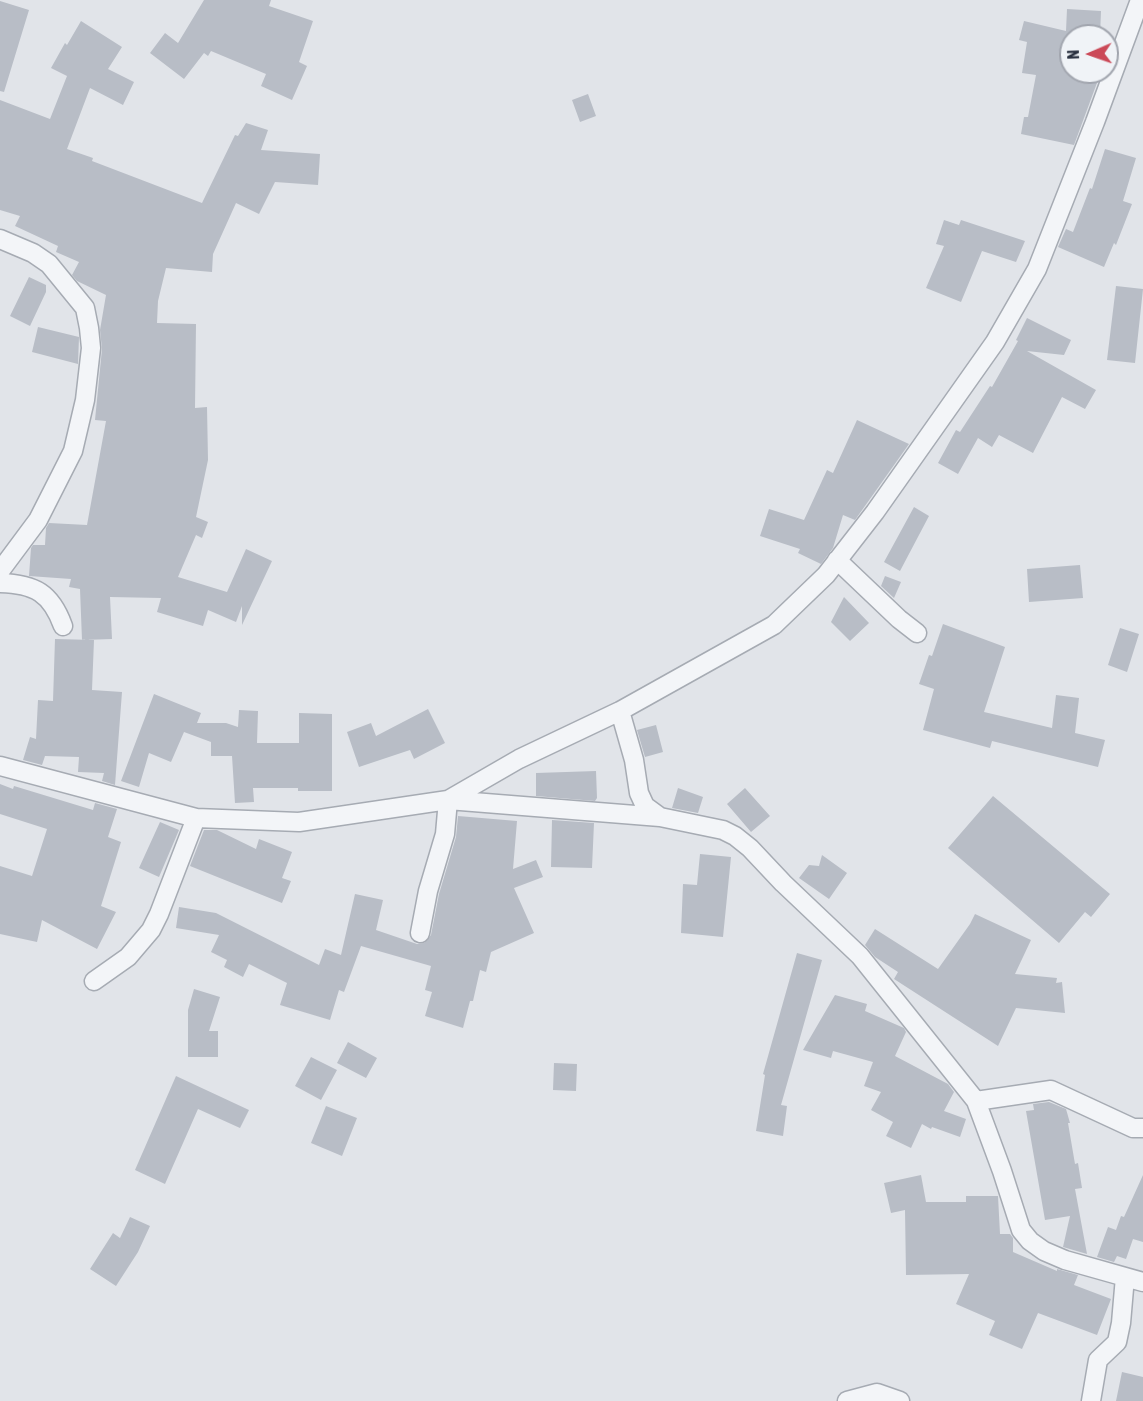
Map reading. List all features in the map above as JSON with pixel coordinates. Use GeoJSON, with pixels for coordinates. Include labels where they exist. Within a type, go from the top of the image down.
{"type":"FeatureCollection","features":[{"type":"Feature","properties":{"kind":"street"},"geometry":{"type":"LineString","coordinates":[[448,800],[519,759],[620,711],[774,625],[826,575],[901,476],[995,342],[1036,269],[1095,122],[1140,0]]}},
{"type":"Feature","properties":{"kind":"street"},"geometry":{"type":"LineString","coordinates":[[0,239],[33,253],[49,264],[84,308],[91,348],[86,400],[73,451],[38,520],[0,571]]}},
{"type":"Feature","properties":{"kind":"street"},"geometry":{"type":"LineString","coordinates":[[837,560],[917,633]]}},
{"type":"Feature","properties":{"kind":"street"},"geometry":{"type":"LineString","coordinates":[[0,583],[22,585],[46,594],[63,626]]}},
{"type":"Feature","properties":{"kind":"street"},"geometry":{"type":"LineString","coordinates":[[620,711],[634,760],[641,799],[645,806],[660,817]]}},
{"type":"Feature","properties":{"kind":"street"},"geometry":{"type":"LineString","coordinates":[[0,766],[196,818],[299,822],[448,800],[660,817],[723,830],[750,848],[783,883],[860,956],[976,1101],[1021,1230],[1030,1241],[1044,1251],[1065,1260],[1143,1282]]}},
{"type":"Feature","properties":{"kind":"street"},"geometry":{"type":"LineString","coordinates":[[420,933],[428,891],[445,834],[448,800]]}},
{"type":"Feature","properties":{"kind":"street"},"geometry":{"type":"LineString","coordinates":[[94,981],[128,957],[151,930],[196,818]]}},
{"type":"Feature","properties":{"kind":"street"},"geometry":{"type":"LineString","coordinates":[[976,1101],[1051,1090],[1133,1128],[1143,1128]]}},
{"type":"Feature","properties":{"kind":"street"},"geometry":{"type":"LineString","coordinates":[[1091,1401],[1098,1360],[1117,1342],[1125,1277]]}},
{"type":"Feature","properties":{"kind":"street"},"geometry":{"type":"LineString","coordinates":[[847,1401],[877,1393],[900,1401]]}},
{"type":"Feature","properties":{"kind":"building"},"geometry":{"type":"Polygon","coordinates":[[[204,0],[271,0],[269,6],[313,21],[299,62],[307,66],[292,100],[261,86],[266,74],[211,51],[208,56],[204,53],[184,79],[150,53],[165,33],[178,43],[204,0]]]}},
{"type":"Feature","properties":{"kind":"building"},"geometry":{"type":"Polygon","coordinates":[[[0,1],[29,10],[4,92],[0,91],[0,1]]]}},
{"type":"Feature","properties":{"kind":"building"},"geometry":{"type":"Polygon","coordinates":[[[1067,9],[1101,11],[1100,24],[1066,24],[1067,9]]]}},
{"type":"Feature","properties":{"kind":"building"},"geometry":{"type":"Polygon","coordinates":[[[81,21],[122,47],[108,69],[134,82],[123,105],[90,88],[67,149],[93,158],[92,161],[202,203],[235,135],[238,136],[246,123],[268,130],[261,150],[320,154],[318,185],[275,182],[259,214],[236,203],[213,254],[212,272],[166,268],[158,301],[157,323],[196,324],[195,408],[207,407],[208,460],[196,517],[208,522],[202,538],[196,535],[178,577],[227,592],[246,549],[272,561],[242,625],[242,606],[236,622],[208,610],[203,626],[157,612],[161,598],[110,597],[112,639],[82,640],[80,589],[69,587],[71,579],[29,576],[31,548],[33,545],[45,545],[46,528],[49,523],[87,525],[106,421],[95,420],[102,349],[100,330],[106,295],[77,281],[72,275],[79,262],[56,252],[58,246],[15,226],[20,216],[0,210],[0,100],[50,119],[67,76],[51,68],[81,21]]]}},
{"type":"Feature","properties":{"kind":"building"},"geometry":{"type":"Polygon","coordinates":[[[1024,21],[1059,29],[1059,84],[1097,84],[1074,145],[1021,134],[1024,117],[1028,117],[1036,75],[1022,73],[1027,42],[1019,40],[1024,21]]]}},
{"type":"Feature","properties":{"kind":"building"},"geometry":{"type":"Polygon","coordinates":[[[588,94],[596,116],[580,122],[572,100],[588,94]]]}},
{"type":"Feature","properties":{"kind":"building"},"geometry":{"type":"Polygon","coordinates":[[[1105,149],[1136,158],[1123,201],[1132,204],[1116,245],[1114,243],[1104,267],[1058,247],[1066,229],[1073,232],[1090,188],[1092,189],[1105,149]]]}},
{"type":"Feature","properties":{"kind":"building"},"geometry":{"type":"Polygon","coordinates":[[[944,220],[959,225],[961,220],[1025,241],[1016,262],[982,251],[961,302],[926,288],[944,246],[936,244],[944,220]]]}},
{"type":"Feature","properties":{"kind":"building"},"geometry":{"type":"Polygon","coordinates":[[[29,277],[46,285],[46,292],[30,326],[10,316],[29,277]]]}},
{"type":"Feature","properties":{"kind":"building"},"geometry":{"type":"Polygon","coordinates":[[[1116,286],[1143,289],[1135,363],[1107,360],[1116,286]]]}},
{"type":"Feature","properties":{"kind":"building"},"geometry":{"type":"Polygon","coordinates":[[[1027,318],[1071,340],[1064,355],[1027,351],[1096,390],[1085,409],[1062,397],[1033,453],[999,435],[992,447],[978,438],[958,474],[938,463],[956,430],[960,432],[990,386],[992,387],[1018,341],[1016,340],[1027,318]]]}},
{"type":"Feature","properties":{"kind":"building"},"geometry":{"type":"Polygon","coordinates":[[[38,327],[79,337],[78,364],[32,352],[38,327]]]}},
{"type":"Feature","properties":{"kind":"building"},"geometry":{"type":"Polygon","coordinates":[[[857,420],[909,444],[855,520],[843,515],[833,548],[821,564],[798,553],[800,549],[760,536],[769,509],[804,520],[827,470],[833,473],[857,420]]]}},
{"type":"Feature","properties":{"kind":"building"},"geometry":{"type":"Polygon","coordinates":[[[914,507],[929,516],[900,571],[884,562],[914,507]]]}},
{"type":"Feature","properties":{"kind":"building"},"geometry":{"type":"Polygon","coordinates":[[[1080,565],[1083,598],[1029,602],[1027,569],[1080,565]]]}},
{"type":"Feature","properties":{"kind":"building"},"geometry":{"type":"Polygon","coordinates":[[[885,576],[901,582],[894,598],[881,586],[885,576]]]}},
{"type":"Feature","properties":{"kind":"building"},"geometry":{"type":"Polygon","coordinates":[[[844,597],[869,623],[850,641],[831,622],[844,597]]]}},
{"type":"Feature","properties":{"kind":"building"},"geometry":{"type":"Polygon","coordinates":[[[943,624],[1005,647],[984,712],[1052,728],[1056,695],[1079,698],[1075,733],[1105,740],[1098,767],[992,741],[990,748],[923,730],[934,689],[919,684],[943,624]]]}},
{"type":"Feature","properties":{"kind":"building"},"geometry":{"type":"Polygon","coordinates":[[[1120,628],[1139,634],[1127,672],[1108,665],[1120,628]]]}},
{"type":"Feature","properties":{"kind":"building"},"geometry":{"type":"Polygon","coordinates":[[[55,639],[94,640],[92,690],[122,692],[115,785],[102,781],[104,773],[78,772],[79,757],[45,756],[42,765],[23,760],[30,737],[36,739],[38,700],[53,701],[55,639]]]}},
{"type":"Feature","properties":{"kind":"building"},"geometry":{"type":"Polygon","coordinates":[[[154,694],[201,713],[197,723],[226,723],[238,727],[239,710],[258,711],[257,743],[299,743],[299,713],[332,714],[332,791],[253,788],[254,802],[235,803],[232,756],[211,756],[211,742],[184,732],[171,762],[149,753],[139,787],[121,781],[154,694]]]}},
{"type":"Feature","properties":{"kind":"building"},"geometry":{"type":"Polygon","coordinates":[[[428,709],[445,743],[414,759],[410,750],[359,767],[347,732],[371,723],[376,736],[428,709]]]}},
{"type":"Feature","properties":{"kind":"building"},"geometry":{"type":"Polygon","coordinates":[[[656,725],[663,752],[645,757],[637,730],[656,725]]]}},
{"type":"Feature","properties":{"kind":"building"},"geometry":{"type":"Polygon","coordinates":[[[596,771],[597,798],[595,801],[536,796],[536,773],[596,771]]]}},
{"type":"Feature","properties":{"kind":"building"},"geometry":{"type":"Polygon","coordinates":[[[0,784],[13,789],[14,786],[93,810],[95,803],[117,809],[108,837],[121,842],[101,906],[116,912],[97,949],[42,920],[37,942],[0,934],[0,866],[32,876],[47,829],[0,814],[0,784]]]}},
{"type":"Feature","properties":{"kind":"building"},"geometry":{"type":"Polygon","coordinates":[[[678,788],[703,797],[698,813],[672,808],[678,788]]]}},
{"type":"Feature","properties":{"kind":"building"},"geometry":{"type":"Polygon","coordinates":[[[745,788],[770,816],[751,832],[727,804],[745,788]]]}},
{"type":"Feature","properties":{"kind":"building"},"geometry":{"type":"Polygon","coordinates":[[[993,796],[1110,894],[1091,917],[1085,912],[1059,943],[948,848],[993,796]]]}},
{"type":"Feature","properties":{"kind":"building"},"geometry":{"type":"Polygon","coordinates":[[[458,816],[517,821],[513,869],[536,860],[543,877],[514,888],[534,933],[491,952],[486,972],[480,970],[473,1001],[470,1001],[463,1028],[425,1016],[432,992],[425,990],[431,966],[361,946],[344,992],[339,990],[330,1020],[280,1005],[287,983],[249,964],[243,977],[224,967],[227,960],[211,952],[219,935],[176,928],[179,907],[216,913],[319,965],[325,949],[341,955],[355,894],[383,900],[376,930],[417,944],[424,943],[431,935],[439,894],[456,837],[458,816]]]}},
{"type":"Feature","properties":{"kind":"building"},"geometry":{"type":"Polygon","coordinates":[[[552,820],[594,823],[592,868],[551,867],[552,820]]]}},
{"type":"Feature","properties":{"kind":"building"},"geometry":{"type":"Polygon","coordinates":[[[160,822],[179,830],[159,877],[139,868],[160,822]]]}},
{"type":"Feature","properties":{"kind":"building"},"geometry":{"type":"Polygon","coordinates":[[[204,830],[217,830],[256,849],[259,839],[292,852],[282,878],[291,881],[282,903],[190,866],[204,830]]]}},
{"type":"Feature","properties":{"kind":"building"},"geometry":{"type":"Polygon","coordinates":[[[700,854],[731,857],[723,937],[681,933],[683,884],[697,885],[700,854]]]}},
{"type":"Feature","properties":{"kind":"building"},"geometry":{"type":"Polygon","coordinates":[[[822,855],[847,873],[829,899],[799,878],[809,865],[819,866],[822,855]]]}},
{"type":"Feature","properties":{"kind":"building"},"geometry":{"type":"Polygon","coordinates":[[[975,914],[1031,940],[1015,974],[1057,978],[1056,983],[1062,982],[1065,1013],[1016,1008],[998,1046],[894,979],[898,972],[875,957],[865,945],[875,929],[938,969],[975,914]]]}},
{"type":"Feature","properties":{"kind":"building"},"geometry":{"type":"Polygon","coordinates":[[[797,953],[822,960],[781,1105],[787,1106],[783,1136],[756,1131],[765,1075],[763,1074],[797,953]]]}},
{"type":"Feature","properties":{"kind":"building"},"geometry":{"type":"Polygon","coordinates":[[[194,989],[220,997],[209,1031],[218,1031],[218,1057],[188,1057],[188,1010],[194,989]]]}},
{"type":"Feature","properties":{"kind":"building"},"geometry":{"type":"Polygon","coordinates":[[[835,995],[867,1004],[865,1011],[904,1028],[906,1032],[895,1056],[948,1084],[954,1092],[944,1111],[966,1119],[960,1137],[932,1127],[931,1129],[922,1124],[911,1148],[886,1136],[893,1122],[871,1110],[881,1092],[864,1086],[873,1062],[833,1051],[831,1058],[803,1050],[835,995]]]}},
{"type":"Feature","properties":{"kind":"building"},"geometry":{"type":"Polygon","coordinates":[[[348,1042],[377,1058],[366,1078],[337,1063],[348,1042]]]}},
{"type":"Feature","properties":{"kind":"building"},"geometry":{"type":"Polygon","coordinates":[[[311,1057],[337,1070],[321,1100],[295,1086],[311,1057]]]}},
{"type":"Feature","properties":{"kind":"building"},"geometry":{"type":"Polygon","coordinates":[[[554,1063],[577,1064],[576,1091],[553,1090],[554,1063]]]}},
{"type":"Feature","properties":{"kind":"building"},"geometry":{"type":"Polygon","coordinates":[[[176,1076],[249,1110],[240,1128],[198,1109],[165,1184],[135,1170],[176,1076]]]}},
{"type":"Feature","properties":{"kind":"building"},"geometry":{"type":"Polygon","coordinates":[[[1049,1102],[1066,1109],[1070,1123],[1068,1123],[1075,1164],[1078,1163],[1082,1188],[1075,1189],[1087,1254],[1063,1247],[1070,1216],[1045,1220],[1026,1111],[1034,1110],[1033,1104],[1049,1102]]]}},
{"type":"Feature","properties":{"kind":"building"},"geometry":{"type":"Polygon","coordinates":[[[326,1106],[357,1118],[342,1156],[311,1143],[326,1106]]]}},
{"type":"Feature","properties":{"kind":"building"},"geometry":{"type":"Polygon","coordinates":[[[921,1175],[926,1202],[966,1202],[966,1196],[998,1196],[1000,1234],[1010,1234],[1013,1238],[1013,1252],[1057,1271],[1057,1269],[1078,1275],[1074,1285],[1111,1299],[1097,1335],[1038,1313],[1022,1349],[989,1335],[995,1321],[956,1304],[969,1274],[906,1275],[905,1210],[891,1213],[884,1183],[921,1175]]]}},
{"type":"Feature","properties":{"kind":"building"},"geometry":{"type":"Polygon","coordinates":[[[1143,1175],[1143,1242],[1133,1239],[1126,1259],[1117,1256],[1114,1262],[1097,1257],[1108,1227],[1116,1230],[1143,1175]]]}},
{"type":"Feature","properties":{"kind":"building"},"geometry":{"type":"Polygon","coordinates":[[[130,1217],[150,1226],[138,1252],[116,1286],[90,1269],[113,1233],[120,1238],[130,1217]]]}},
{"type":"Feature","properties":{"kind":"building"},"geometry":{"type":"Polygon","coordinates":[[[1122,1372],[1143,1377],[1143,1401],[1116,1401],[1122,1372]]]}}]}
